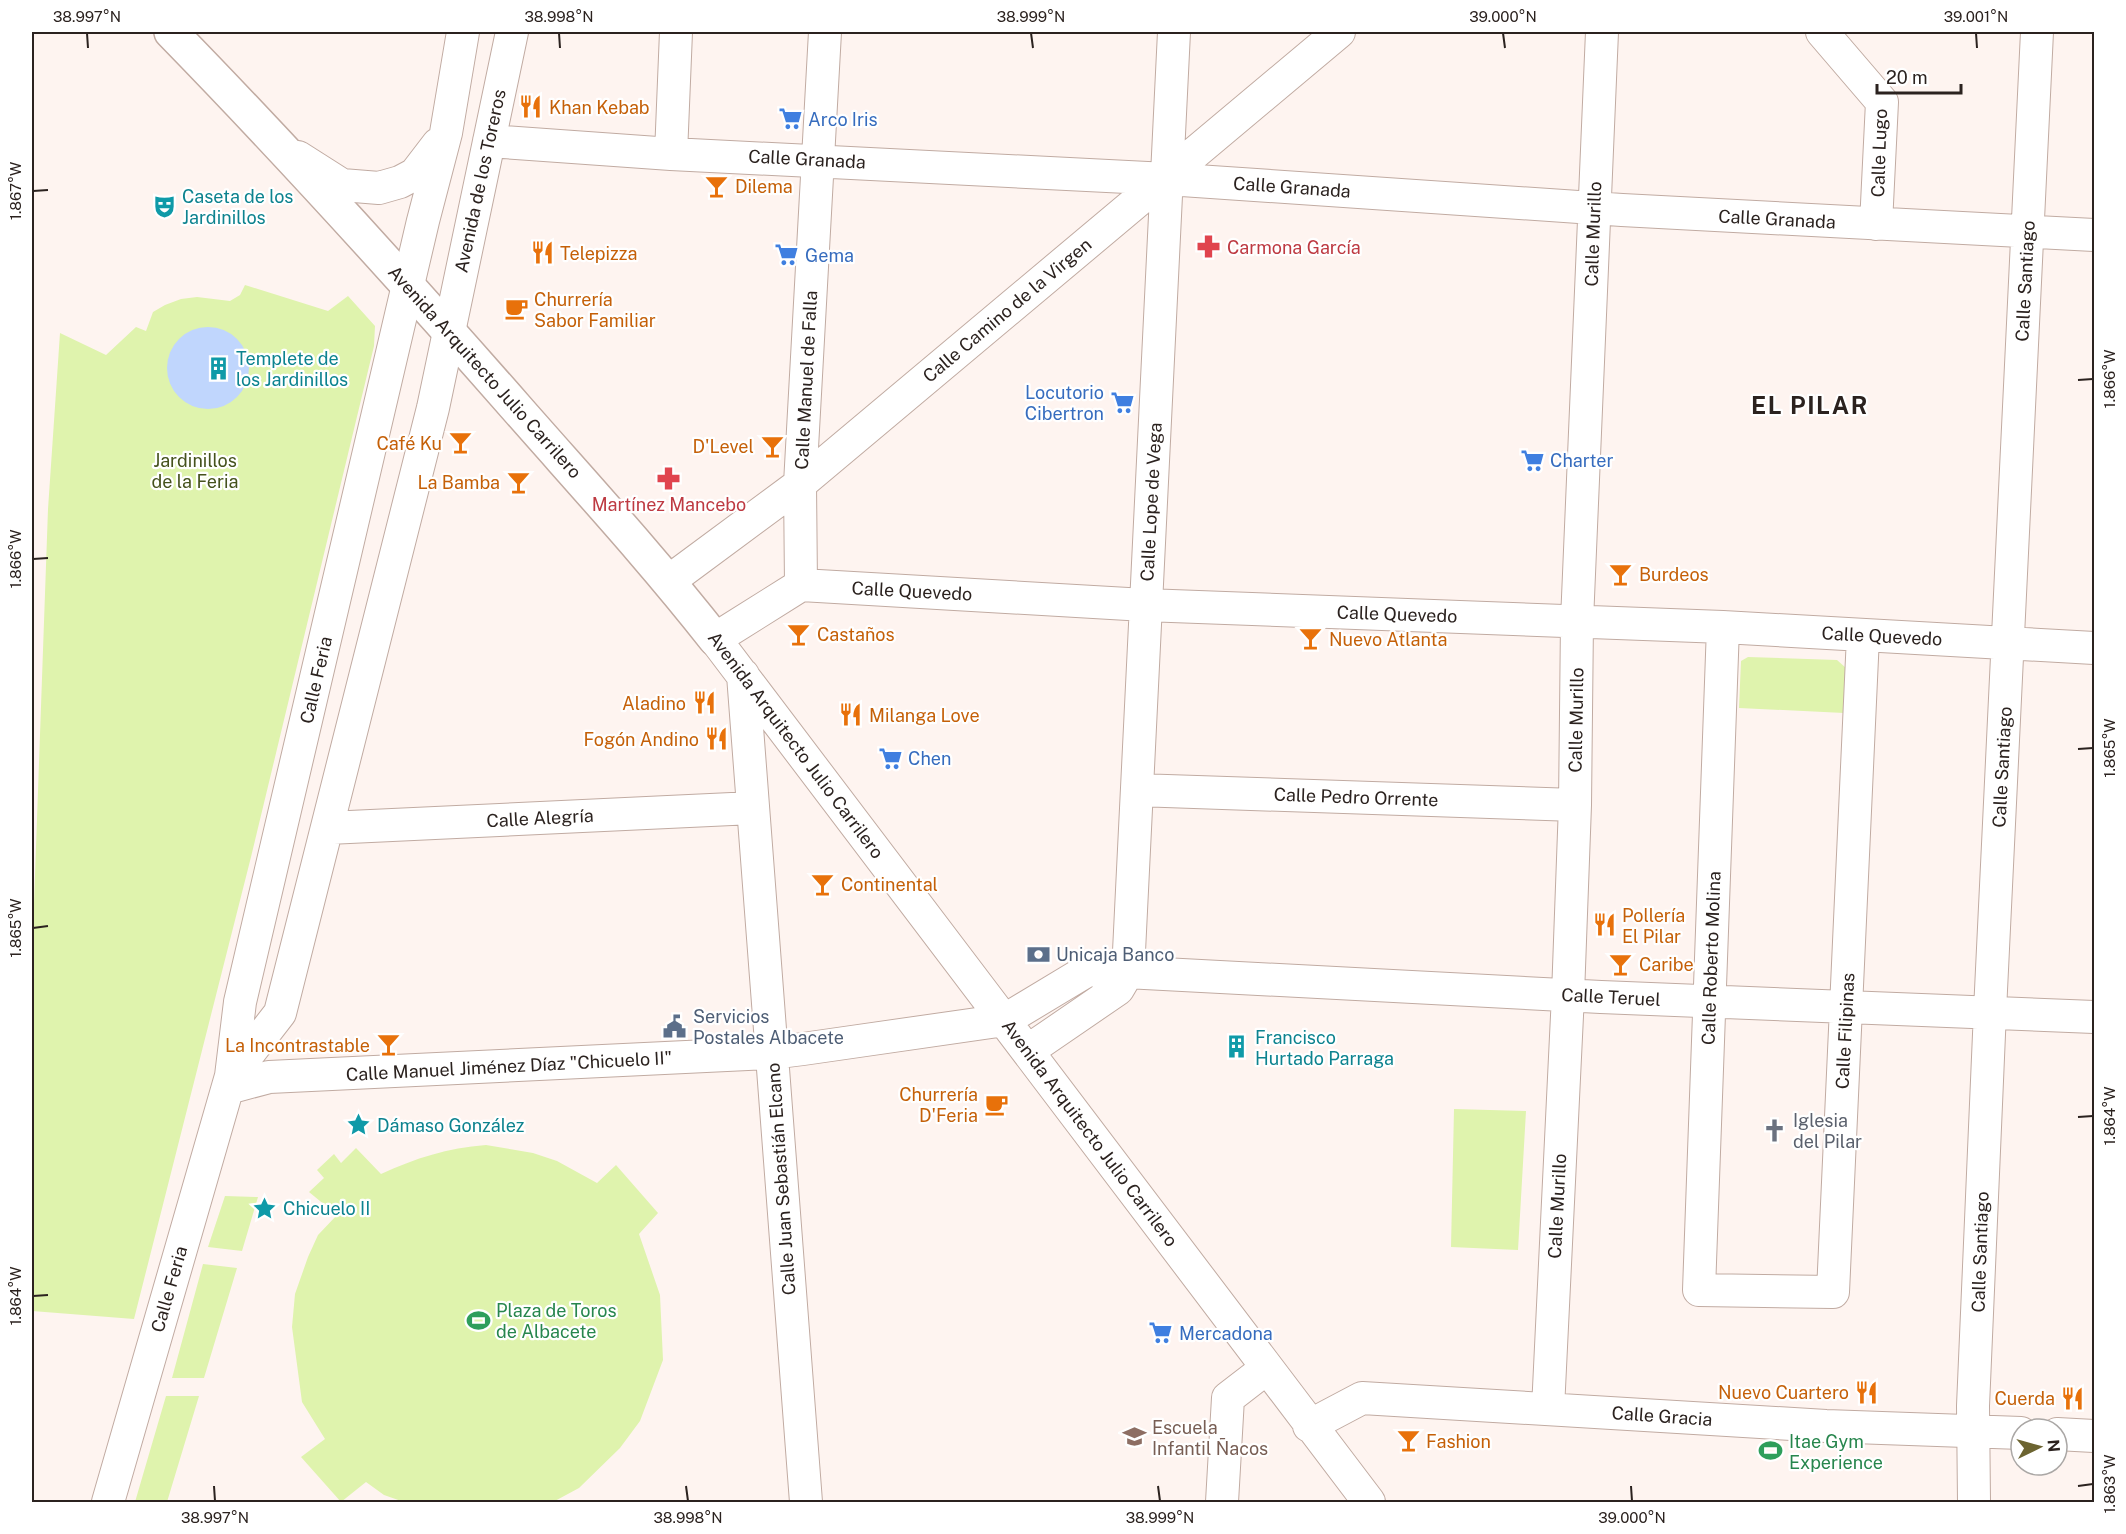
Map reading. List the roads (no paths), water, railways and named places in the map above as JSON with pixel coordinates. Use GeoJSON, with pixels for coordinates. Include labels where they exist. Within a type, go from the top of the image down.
{"type":"FeatureCollection","features":[{"type":"Feature","properties":{"kind":"street","name":"Avenida Arquitecto Julio Carrilero"},"geometry":{"type":"LineString","coordinates":[[171,32],[283,148],[408,285],[669,581],[1029,1050],[1369,1503]]}},
{"type":"Feature","properties":{"kind":"street"},"geometry":{"type":"LineString","coordinates":[[408,285],[446,134],[463,32]]}},
{"type":"Feature","properties":{"kind":"street","name":"Avenida de los Toreros"},"geometry":{"type":"LineString","coordinates":[[449,331],[512,32]]}},
{"type":"Feature","properties":{"kind":"street"},"geometry":{"type":"LineString","coordinates":[[671,154],[676,32]]}},
{"type":"Feature","properties":{"kind":"street","name":"Calle Manuel de Falla"},"geometry":{"type":"LineString","coordinates":[[801,585],[800,484],[825,32]]}},
{"type":"Feature","properties":{"kind":"street","name":"Calle Lope de Vega"},"geometry":{"type":"LineString","coordinates":[[1128,972],[1174,32]]}},
{"type":"Feature","properties":{"kind":"street","name":"Calle Camino de la Virgen"},"geometry":{"type":"LineString","coordinates":[[669,581],[800,484],[1167,179],[1339,32]]}},
{"type":"Feature","properties":{"kind":"street","name":"Calle Murillo"},"geometry":{"type":"LineString","coordinates":[[1548,1409],[1568,995],[1575,805],[1577,621],[1602,32]]}},
{"type":"Feature","properties":{"kind":"street","name":"Calle Lugo"},"geometry":{"type":"LineString","coordinates":[[1822,32],[1882,102],[1876,224]]}},
{"type":"Feature","properties":{"kind":"street","name":"Calle Santiago"},"geometry":{"type":"LineString","coordinates":[[1974,1503],[1973,1432],[1990,1011],[2037,32]]}},
{"type":"Feature","properties":{"kind":"street"},"geometry":{"type":"LineString","coordinates":[[283,148],[342,184],[379,188],[400,182],[415,174],[446,134]]}},
{"type":"Feature","properties":{"kind":"street","name":"Calle Granada"},"geometry":{"type":"LineString","coordinates":[[489,141],[671,154],[819,159],[1167,179],[1594,208],[2094,236]]}},
{"type":"Feature","properties":{"kind":"street","name":"Calle Feria"},"geometry":{"type":"LineString","coordinates":[[108,1503],[229,1082],[240,1002],[408,285]]}},
{"type":"Feature","properties":{"kind":"street","name":"Calle Feria"},"geometry":{"type":"LineString","coordinates":[[229,1082],[280,1013],[433,408],[449,331]]}},
{"type":"Feature","properties":{"kind":"street"},"geometry":{"type":"LineString","coordinates":[[715,639],[801,585]]}},
{"type":"Feature","properties":{"kind":"street","name":"Calle Quevedo"},"geometry":{"type":"LineString","coordinates":[[801,585],[1146,604],[1723,627],[2094,648]]}},
{"type":"Feature","properties":{"kind":"street","name":"Calle Roberto Molina"},"geometry":{"type":"LineString","coordinates":[[1699,1290],[1723,627]]}},
{"type":"Feature","properties":{"kind":"street","name":"Calle Filipinas"},"geometry":{"type":"LineString","coordinates":[[1699,1290],[1833,1292],[1863,636]]}},
{"type":"Feature","properties":{"kind":"street","name":"Calle Juan Sebastián Elcano"},"geometry":{"type":"LineString","coordinates":[[743,675],[806,1503]]}},
{"type":"Feature","properties":{"kind":"street","name":"Calle Pedro Orrente"},"geometry":{"type":"LineString","coordinates":[[1137,790],[1575,805]]}},
{"type":"Feature","properties":{"kind":"street","name":"Calle Alegría"},"geometry":{"type":"LineString","coordinates":[[327,828],[753,808]]}},
{"type":"Feature","properties":{"kind":"street","name":"Calle Teruel"},"geometry":{"type":"LineString","coordinates":[[1005,1020],[1088,970],[1568,995],[2094,1017]]}},
{"type":"Feature","properties":{"kind":"street"},"geometry":{"type":"LineString","coordinates":[[1029,1050],[1118,989],[1128,972]]}},
{"type":"Feature","properties":{"kind":"street","name":"Calle Manuel Jiménez Díaz \"Chicuelo II\""},"geometry":{"type":"LineString","coordinates":[[229,1082],[268,1077],[771,1053],[1005,1020]]}},
{"type":"Feature","properties":{"kind":"street"},"geometry":{"type":"LineString","coordinates":[[1222,1503],[1228,1398],[1267,1368]]}},
{"type":"Feature","properties":{"kind":"street","name":"Calle Gracia"},"geometry":{"type":"LineString","coordinates":[[1310,1426],[1362,1398],[1826,1426],[1931,1428],[2009,1433]]}},
{"type":"Feature","properties":{"kind":"street"},"geometry":{"type":"LineString","coordinates":[[2069,1435],[2094,1436]]}},
{"type":"Feature","properties":{"kind":"water"},"geometry":{"type":"Polygon","coordinates":[[[200,327],[216,327],[231,334],[242,345],[249,360],[246,384],[237,397],[216,409],[200,409],[185,402],[174,391],[167,376],[167,360],[174,345],[185,334],[200,327]]]}},
{"type":"Feature","properties":{"kind":"place","name":"Khan Kebab"},"geometry":{"type":"Point","coordinates":[531,107]}},
{"type":"Feature","properties":{"kind":"place","name":"Arco Iris"},"geometry":{"type":"Point","coordinates":[790,119]}},
{"type":"Feature","properties":{"kind":"place","name":"Dilema"},"geometry":{"type":"Point","coordinates":[717,186]}},
{"type":"Feature","properties":{"kind":"place","name":"Caseta de los Jardinillos"},"geometry":{"type":"Point","coordinates":[164,206]}},
{"type":"Feature","properties":{"kind":"place","name":"Carmona García"},"geometry":{"type":"Point","coordinates":[1209,247]}},
{"type":"Feature","properties":{"kind":"place","name":"Telepizza"},"geometry":{"type":"Point","coordinates":[542,253]}},
{"type":"Feature","properties":{"kind":"place","name":"Gema"},"geometry":{"type":"Point","coordinates":[787,255]}},
{"type":"Feature","properties":{"kind":"place","name":"Churrería Sabor Familiar"},"geometry":{"type":"Point","coordinates":[516,309]}},
{"type":"Feature","properties":{"kind":"place","name":"Templete de los Jardinillos"},"geometry":{"type":"Point","coordinates":[218,368]}},
{"type":"Feature","properties":{"kind":"place","name":"Locutorio Cibertron"},"geometry":{"type":"Point","coordinates":[1122,402]}},
{"type":"Feature","properties":{"kind":"place","name":"Café Ku"},"geometry":{"type":"Point","coordinates":[460,443]}},
{"type":"Feature","properties":{"kind":"place","name":"D'Level"},"geometry":{"type":"Point","coordinates":[772,446]}},
{"type":"Feature","properties":{"kind":"place","name":"Charter"},"geometry":{"type":"Point","coordinates":[1532,460]}},
{"type":"Feature","properties":{"kind":"place","name":"Martínez Mancebo"},"geometry":{"type":"Point","coordinates":[669,478]}},
{"type":"Feature","properties":{"kind":"place","name":"La Bamba"},"geometry":{"type":"Point","coordinates":[518,482]}},
{"type":"Feature","properties":{"kind":"place","name":"Burdeos"},"geometry":{"type":"Point","coordinates":[1621,574]}},
{"type":"Feature","properties":{"kind":"place","name":"Castaños"},"geometry":{"type":"Point","coordinates":[799,634]}},
{"type":"Feature","properties":{"kind":"place","name":"Nuevo Atlanta"},"geometry":{"type":"Point","coordinates":[1311,639]}},
{"type":"Feature","properties":{"kind":"place","name":"Aladino"},"geometry":{"type":"Point","coordinates":[704,703]}},
{"type":"Feature","properties":{"kind":"place","name":"Milanga Love"},"geometry":{"type":"Point","coordinates":[851,715]}},
{"type":"Feature","properties":{"kind":"place","name":"Fogón Andino"},"geometry":{"type":"Point","coordinates":[717,739]}},
{"type":"Feature","properties":{"kind":"place","name":"Chen"},"geometry":{"type":"Point","coordinates":[890,758]}},
{"type":"Feature","properties":{"kind":"place","name":"Continental"},"geometry":{"type":"Point","coordinates":[823,884]}},
{"type":"Feature","properties":{"kind":"place","name":"Pollería El Pilar"},"geometry":{"type":"Point","coordinates":[1604,925]}},
{"type":"Feature","properties":{"kind":"place","name":"Unicaja Banco"},"geometry":{"type":"Point","coordinates":[1038,954]}},
{"type":"Feature","properties":{"kind":"place","name":"Caribe"},"geometry":{"type":"Point","coordinates":[1621,964]}},
{"type":"Feature","properties":{"kind":"place","name":"Servicios Postales Albacete"},"geometry":{"type":"Point","coordinates":[675,1026]}},
{"type":"Feature","properties":{"kind":"place","name":"La Incontrastable"},"geometry":{"type":"Point","coordinates":[388,1045]}},
{"type":"Feature","properties":{"kind":"place","name":"Francisco Hurtado Parraga"},"geometry":{"type":"Point","coordinates":[1237,1047]}},
{"type":"Feature","properties":{"kind":"place","name":"Churrería D'Feria"},"geometry":{"type":"Point","coordinates":[996,1104]}},
{"type":"Feature","properties":{"kind":"place","name":"Dámaso González"},"geometry":{"type":"Point","coordinates":[359,1125]}},
{"type":"Feature","properties":{"kind":"place","name":"Iglesia del Pilar"},"geometry":{"type":"Point","coordinates":[1775,1130]}},
{"type":"Feature","properties":{"kind":"place","name":"Chicuelo II"},"geometry":{"type":"Point","coordinates":[265,1208]}},
{"type":"Feature","properties":{"kind":"place","name":"Plaza de Toros de Albacete"},"geometry":{"type":"Point","coordinates":[478,1320]}},
{"type":"Feature","properties":{"kind":"place","name":"Mercadona"},"geometry":{"type":"Point","coordinates":[1161,1333]}},
{"type":"Feature","properties":{"kind":"place","name":"Nuevo Cuartero"},"geometry":{"type":"Point","coordinates":[1867,1392]}},
{"type":"Feature","properties":{"kind":"place","name":"Cuerda"},"geometry":{"type":"Point","coordinates":[2073,1398]}},
{"type":"Feature","properties":{"kind":"place","name":"Escuela Infantil Ñacos"},"geometry":{"type":"Point","coordinates":[1134,1437]}},
{"type":"Feature","properties":{"kind":"place","name":"Fashion"},"geometry":{"type":"Point","coordinates":[1408,1441]}},
{"type":"Feature","properties":{"kind":"place","name":"Itae Gym Experience"},"geometry":{"type":"Point","coordinates":[1771,1451]}},
{"type":"Feature","properties":{"kind":"district","name":"EL PILAR"},"geometry":{"type":"Point","coordinates":[1810,405]}},
{"type":"Feature","properties":{"kind":"park label","name":"Jardinillos de la Feria"},"geometry":{"type":"Point","coordinates":[195,470]}}]}
